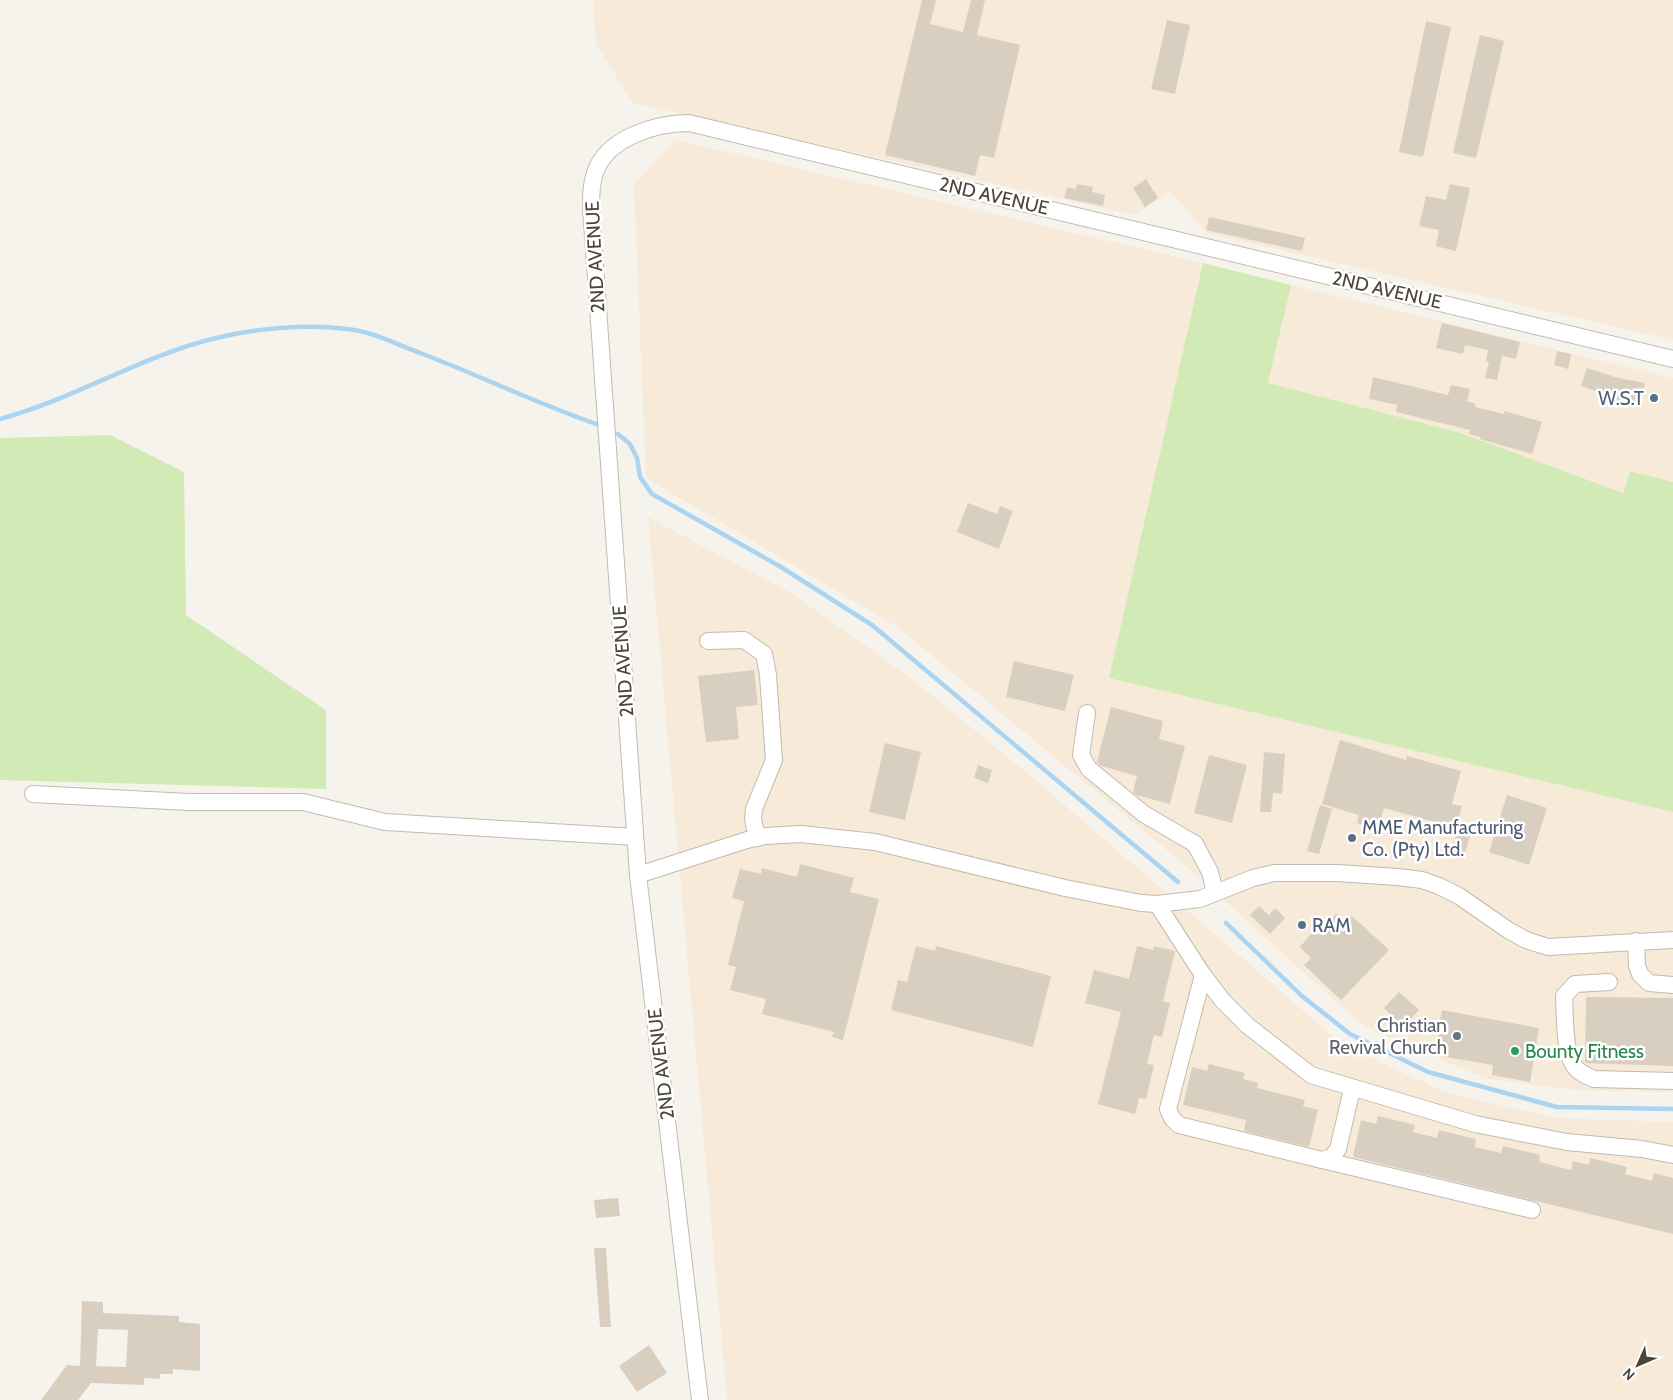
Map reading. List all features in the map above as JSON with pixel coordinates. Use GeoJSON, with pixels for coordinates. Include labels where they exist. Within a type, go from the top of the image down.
{"type":"FeatureCollection","features":[{"type":"Feature","properties":{"kind":"street","name":"2ND AVENUE"},"geometry":{"type":"LineString","coordinates":[[700,1400],[638,875],[591,208],[595,172],[604,157],[616,145],[634,136],[667,125],[689,123],[1673,359]]}},
{"type":"Feature","properties":{"kind":"street"},"geometry":{"type":"LineString","coordinates":[[708,641],[744,640],[764,654],[768,675],[774,760],[754,809],[753,819],[757,838]]}},
{"type":"Feature","properties":{"kind":"street"},"geometry":{"type":"LineString","coordinates":[[1087,712],[1081,755],[1089,769],[1144,814],[1195,844],[1210,872],[1215,893]]}},
{"type":"Feature","properties":{"kind":"street"},"geometry":{"type":"LineString","coordinates":[[33,794],[189,802],[303,802],[385,822],[636,837]]}},
{"type":"Feature","properties":{"kind":"street"},"geometry":{"type":"LineString","coordinates":[[638,875],[721,847],[757,838],[801,834],[876,842],[1065,888],[1140,903],[1174,903],[1200,899],[1274,874],[1337,873],[1398,877],[1422,880],[1439,886],[1459,896],[1520,937],[1548,946],[1673,940]]}},
{"type":"Feature","properties":{"kind":"street"},"geometry":{"type":"LineString","coordinates":[[1157,904],[1203,976],[1248,1026],[1278,1052],[1311,1075],[1352,1089],[1475,1124],[1567,1142],[1642,1149],[1673,1155]]}},
{"type":"Feature","properties":{"kind":"street"},"geometry":{"type":"LineString","coordinates":[[1636,942],[1640,974],[1648,983],[1673,985]]}},
{"type":"Feature","properties":{"kind":"street"},"geometry":{"type":"LineString","coordinates":[[1203,976],[1168,1109],[1172,1118],[1179,1125],[1532,1210]]}},
{"type":"Feature","properties":{"kind":"street"},"geometry":{"type":"LineString","coordinates":[[1609,982],[1575,984],[1564,996],[1568,1052],[1574,1066],[1582,1074],[1594,1078],[1673,1081]]}},
{"type":"Feature","properties":{"kind":"street"},"geometry":{"type":"LineString","coordinates":[[1322,1160],[1332,1157],[1338,1149],[1352,1089]]}},
{"type":"Feature","properties":{"kind":"shaded area"},"geometry":{"type":"Polygon","coordinates":[[[593,0],[1673,0],[1673,340],[1207,233],[1170,191],[1135,215],[633,103],[596,44],[593,0]]]}},
{"type":"Feature","properties":{"kind":"shaded area"},"geometry":{"type":"Polygon","coordinates":[[[676,140],[1203,263],[1109,678],[1673,812],[1673,1092],[1576,1090],[1489,1079],[1420,1052],[1361,1024],[1186,866],[896,626],[646,478],[634,184],[676,140]]]}},
{"type":"Feature","properties":{"kind":"shaded area"},"geometry":{"type":"Polygon","coordinates":[[[1291,285],[1673,378],[1673,482],[1630,471],[1623,493],[1461,433],[1268,383],[1291,285]]]}},
{"type":"Feature","properties":{"kind":"shaded area"},"geometry":{"type":"Polygon","coordinates":[[[648,517],[791,593],[904,673],[1025,771],[1343,1045],[1445,1092],[1554,1118],[1673,1122],[1673,1400],[727,1400],[648,517]]]}},
{"type":"Feature","properties":{"kind":"green space"},"geometry":{"type":"Polygon","coordinates":[[[1203,263],[1291,285],[1268,383],[1461,433],[1623,493],[1630,471],[1673,482],[1673,812],[1109,678],[1203,263]]]}},
{"type":"Feature","properties":{"kind":"green space"},"geometry":{"type":"Polygon","coordinates":[[[110,435],[184,472],[186,615],[326,710],[326,789],[0,780],[0,438],[110,435]]]}},
{"type":"Feature","properties":{"kind":"building"},"geometry":{"type":"Polygon","coordinates":[[[922,0],[936,0],[930,24],[963,32],[971,0],[985,0],[977,35],[1020,45],[994,158],[980,155],[975,176],[885,155],[922,0]]]}},
{"type":"Feature","properties":{"kind":"building"},"geometry":{"type":"Polygon","coordinates":[[[1167,20],[1190,25],[1175,94],[1151,89],[1167,20]]]}},
{"type":"Feature","properties":{"kind":"building"},"geometry":{"type":"Polygon","coordinates":[[[1426,21],[1451,27],[1423,157],[1399,152],[1426,21]]]}},
{"type":"Feature","properties":{"kind":"building"},"geometry":{"type":"Polygon","coordinates":[[[1480,35],[1504,41],[1476,158],[1453,153],[1480,35]]]}},
{"type":"Feature","properties":{"kind":"building"},"geometry":{"type":"Polygon","coordinates":[[[1146,179],[1158,198],[1145,207],[1133,188],[1146,179]]]}},
{"type":"Feature","properties":{"kind":"building"},"geometry":{"type":"Polygon","coordinates":[[[1077,184],[1093,187],[1092,192],[1105,195],[1103,206],[1064,198],[1067,187],[1076,189],[1077,184]]]}},
{"type":"Feature","properties":{"kind":"building"},"geometry":{"type":"Polygon","coordinates":[[[1450,184],[1470,188],[1456,251],[1436,246],[1439,230],[1419,226],[1426,196],[1446,200],[1450,184]]]}},
{"type":"Feature","properties":{"kind":"building"},"geometry":{"type":"Polygon","coordinates":[[[1209,217],[1305,238],[1302,251],[1206,230],[1209,217]]]}},
{"type":"Feature","properties":{"kind":"building"},"geometry":{"type":"Polygon","coordinates":[[[1442,323],[1520,342],[1516,359],[1502,356],[1497,380],[1485,378],[1489,362],[1486,361],[1488,350],[1465,345],[1463,354],[1436,348],[1442,323]]]}},
{"type":"Feature","properties":{"kind":"building"},"geometry":{"type":"Polygon","coordinates":[[[1557,351],[1571,354],[1568,369],[1554,365],[1557,351]]]}},
{"type":"Feature","properties":{"kind":"building"},"geometry":{"type":"Polygon","coordinates":[[[1587,368],[1618,378],[1645,383],[1639,408],[1612,401],[1613,397],[1581,386],[1587,368]]]}},
{"type":"Feature","properties":{"kind":"building"},"geometry":{"type":"Polygon","coordinates":[[[1373,377],[1448,395],[1451,385],[1470,389],[1467,401],[1476,404],[1475,407],[1504,414],[1504,411],[1542,422],[1532,454],[1480,439],[1480,437],[1469,434],[1470,430],[1396,412],[1397,405],[1369,399],[1373,377]]]}},
{"type":"Feature","properties":{"kind":"building"},"geometry":{"type":"Polygon","coordinates":[[[968,503],[997,514],[1000,506],[1013,511],[999,549],[957,532],[968,503]]]}},
{"type":"Feature","properties":{"kind":"building"},"geometry":{"type":"Polygon","coordinates":[[[1014,661],[1074,675],[1065,711],[1006,697],[1014,661]]]}},
{"type":"Feature","properties":{"kind":"building"},"geometry":{"type":"Polygon","coordinates":[[[754,670],[758,705],[736,707],[739,739],[706,742],[698,676],[754,670]]]}},
{"type":"Feature","properties":{"kind":"building"},"geometry":{"type":"Polygon","coordinates":[[[1111,707],[1163,721],[1159,739],[1185,746],[1170,804],[1136,795],[1133,792],[1137,776],[1101,766],[1097,762],[1111,707]]]}},
{"type":"Feature","properties":{"kind":"building"},"geometry":{"type":"Polygon","coordinates":[[[1340,740],[1406,760],[1407,756],[1461,771],[1452,804],[1462,806],[1456,828],[1384,808],[1377,833],[1365,829],[1366,826],[1357,823],[1359,815],[1322,804],[1340,740]]]}},
{"type":"Feature","properties":{"kind":"building"},"geometry":{"type":"Polygon","coordinates":[[[885,743],[921,752],[905,820],[869,812],[885,743]]]}},
{"type":"Feature","properties":{"kind":"building"},"geometry":{"type":"Polygon","coordinates":[[[1264,752],[1285,754],[1282,794],[1273,793],[1271,812],[1260,812],[1264,752]]]}},
{"type":"Feature","properties":{"kind":"building"},"geometry":{"type":"Polygon","coordinates":[[[1209,755],[1247,765],[1232,823],[1194,813],[1209,755]]]}},
{"type":"Feature","properties":{"kind":"building"},"geometry":{"type":"Polygon","coordinates":[[[978,765],[992,770],[988,783],[974,778],[978,765]]]}},
{"type":"Feature","properties":{"kind":"building"},"geometry":{"type":"Polygon","coordinates":[[[1507,795],[1547,808],[1529,865],[1489,852],[1507,795]]]}},
{"type":"Feature","properties":{"kind":"building"},"geometry":{"type":"Polygon","coordinates":[[[1320,805],[1332,809],[1319,854],[1307,851],[1320,805]]]}},
{"type":"Feature","properties":{"kind":"building"},"geometry":{"type":"Polygon","coordinates":[[[1460,823],[1473,826],[1463,859],[1450,857],[1460,823]]]}},
{"type":"Feature","properties":{"kind":"building"},"geometry":{"type":"Polygon","coordinates":[[[800,864],[854,878],[850,892],[879,899],[843,1040],[832,1037],[834,1032],[762,1014],[766,999],[730,990],[736,967],[728,965],[744,901],[732,898],[740,869],[761,874],[762,868],[797,877],[800,864]]]}},
{"type":"Feature","properties":{"kind":"building"},"geometry":{"type":"Polygon","coordinates":[[[1259,906],[1269,915],[1275,908],[1285,918],[1270,934],[1250,915],[1259,906]]]}},
{"type":"Feature","properties":{"kind":"building"},"geometry":{"type":"Polygon","coordinates":[[[1336,914],[1345,923],[1352,916],[1389,950],[1341,1000],[1304,965],[1311,958],[1300,947],[1320,923],[1324,927],[1336,914]]]}},
{"type":"Feature","properties":{"kind":"building"},"geometry":{"type":"Polygon","coordinates":[[[916,946],[935,951],[936,946],[1051,976],[1033,1047],[891,1010],[898,980],[907,982],[916,946]]]}},
{"type":"Feature","properties":{"kind":"building"},"geometry":{"type":"Polygon","coordinates":[[[1137,946],[1153,950],[1154,946],[1175,951],[1163,1001],[1170,1003],[1162,1037],[1154,1035],[1147,1064],[1154,1065],[1146,1099],[1139,1098],[1135,1114],[1098,1104],[1121,1012],[1085,1003],[1094,970],[1129,979],[1137,946]]]}},
{"type":"Feature","properties":{"kind":"building"},"geometry":{"type":"Polygon","coordinates":[[[1399,992],[1419,1010],[1403,1027],[1384,1008],[1399,992]]]}},
{"type":"Feature","properties":{"kind":"building"},"geometry":{"type":"Polygon","coordinates":[[[1586,997],[1673,998],[1673,1066],[1585,1063],[1586,997]]]}},
{"type":"Feature","properties":{"kind":"building"},"geometry":{"type":"Polygon","coordinates":[[[1442,1010],[1539,1028],[1530,1082],[1492,1075],[1493,1065],[1434,1055],[1442,1010]]]}},
{"type":"Feature","properties":{"kind":"building"},"geometry":{"type":"Polygon","coordinates":[[[1209,1064],[1245,1073],[1243,1079],[1258,1083],[1257,1088],[1305,1100],[1303,1106],[1318,1110],[1309,1147],[1244,1131],[1246,1120],[1183,1105],[1192,1067],[1207,1071],[1209,1064]]]}},
{"type":"Feature","properties":{"kind":"building"},"geometry":{"type":"Polygon","coordinates":[[[1378,1116],[1415,1125],[1413,1132],[1437,1138],[1439,1130],[1476,1139],[1475,1147],[1501,1153],[1503,1146],[1540,1155],[1539,1162],[1571,1170],[1573,1161],[1589,1165],[1590,1158],[1627,1167],[1625,1174],[1652,1181],[1654,1173],[1673,1178],[1673,1234],[1353,1157],[1361,1120],[1376,1124],[1378,1116]]]}},
{"type":"Feature","properties":{"kind":"building"},"geometry":{"type":"Polygon","coordinates":[[[618,1198],[620,1216],[596,1218],[594,1200],[618,1198]]]}},
{"type":"Feature","properties":{"kind":"building"},"geometry":{"type":"Polygon","coordinates":[[[594,1248],[606,1248],[611,1327],[600,1327],[594,1248]]]}},
{"type":"Feature","properties":{"kind":"building"},"geometry":{"type":"Polygon","coordinates":[[[82,1301],[103,1302],[103,1313],[179,1316],[179,1322],[200,1324],[200,1371],[173,1369],[173,1374],[160,1374],[160,1379],[144,1378],[144,1385],[91,1383],[78,1400],[41,1400],[67,1365],[80,1366],[82,1301]],[[98,1329],[96,1366],[126,1367],[128,1330],[98,1329]]]}},
{"type":"Feature","properties":{"kind":"building"},"geometry":{"type":"Polygon","coordinates":[[[649,1345],[667,1373],[637,1392],[619,1366],[649,1345]]]}},
{"type":"Feature","properties":{"kind":"waterway"},"geometry":{"type":"LineString","coordinates":[[0,419],[27,411],[161,355],[188,346],[248,332],[315,327],[348,329],[375,336],[602,426]]}},
{"type":"Feature","properties":{"kind":"waterway"},"geometry":{"type":"LineString","coordinates":[[618,434],[630,444],[637,458],[640,477],[652,494],[781,567],[872,625],[1178,882]]}},
{"type":"Feature","properties":{"kind":"waterway"},"geometry":{"type":"LineString","coordinates":[[1226,923],[1302,996],[1350,1034],[1428,1072],[1557,1107],[1673,1109]]}},
{"type":"Feature","properties":{"kind":"place","name":"W.S.T"},"geometry":{"type":"Point","coordinates":[1654,398]}},
{"type":"Feature","properties":{"kind":"place","name":"MME Manufacturing Co. (Pty) Ltd."},"geometry":{"type":"Point","coordinates":[1352,838]}},
{"type":"Feature","properties":{"kind":"place","name":"RAM"},"geometry":{"type":"Point","coordinates":[1302,925]}},
{"type":"Feature","properties":{"kind":"place","name":"Christian Revival Church"},"geometry":{"type":"Point","coordinates":[1457,1036]}},
{"type":"Feature","properties":{"kind":"place","name":"Bounty Fitness"},"geometry":{"type":"Point","coordinates":[1515,1051]}}]}
